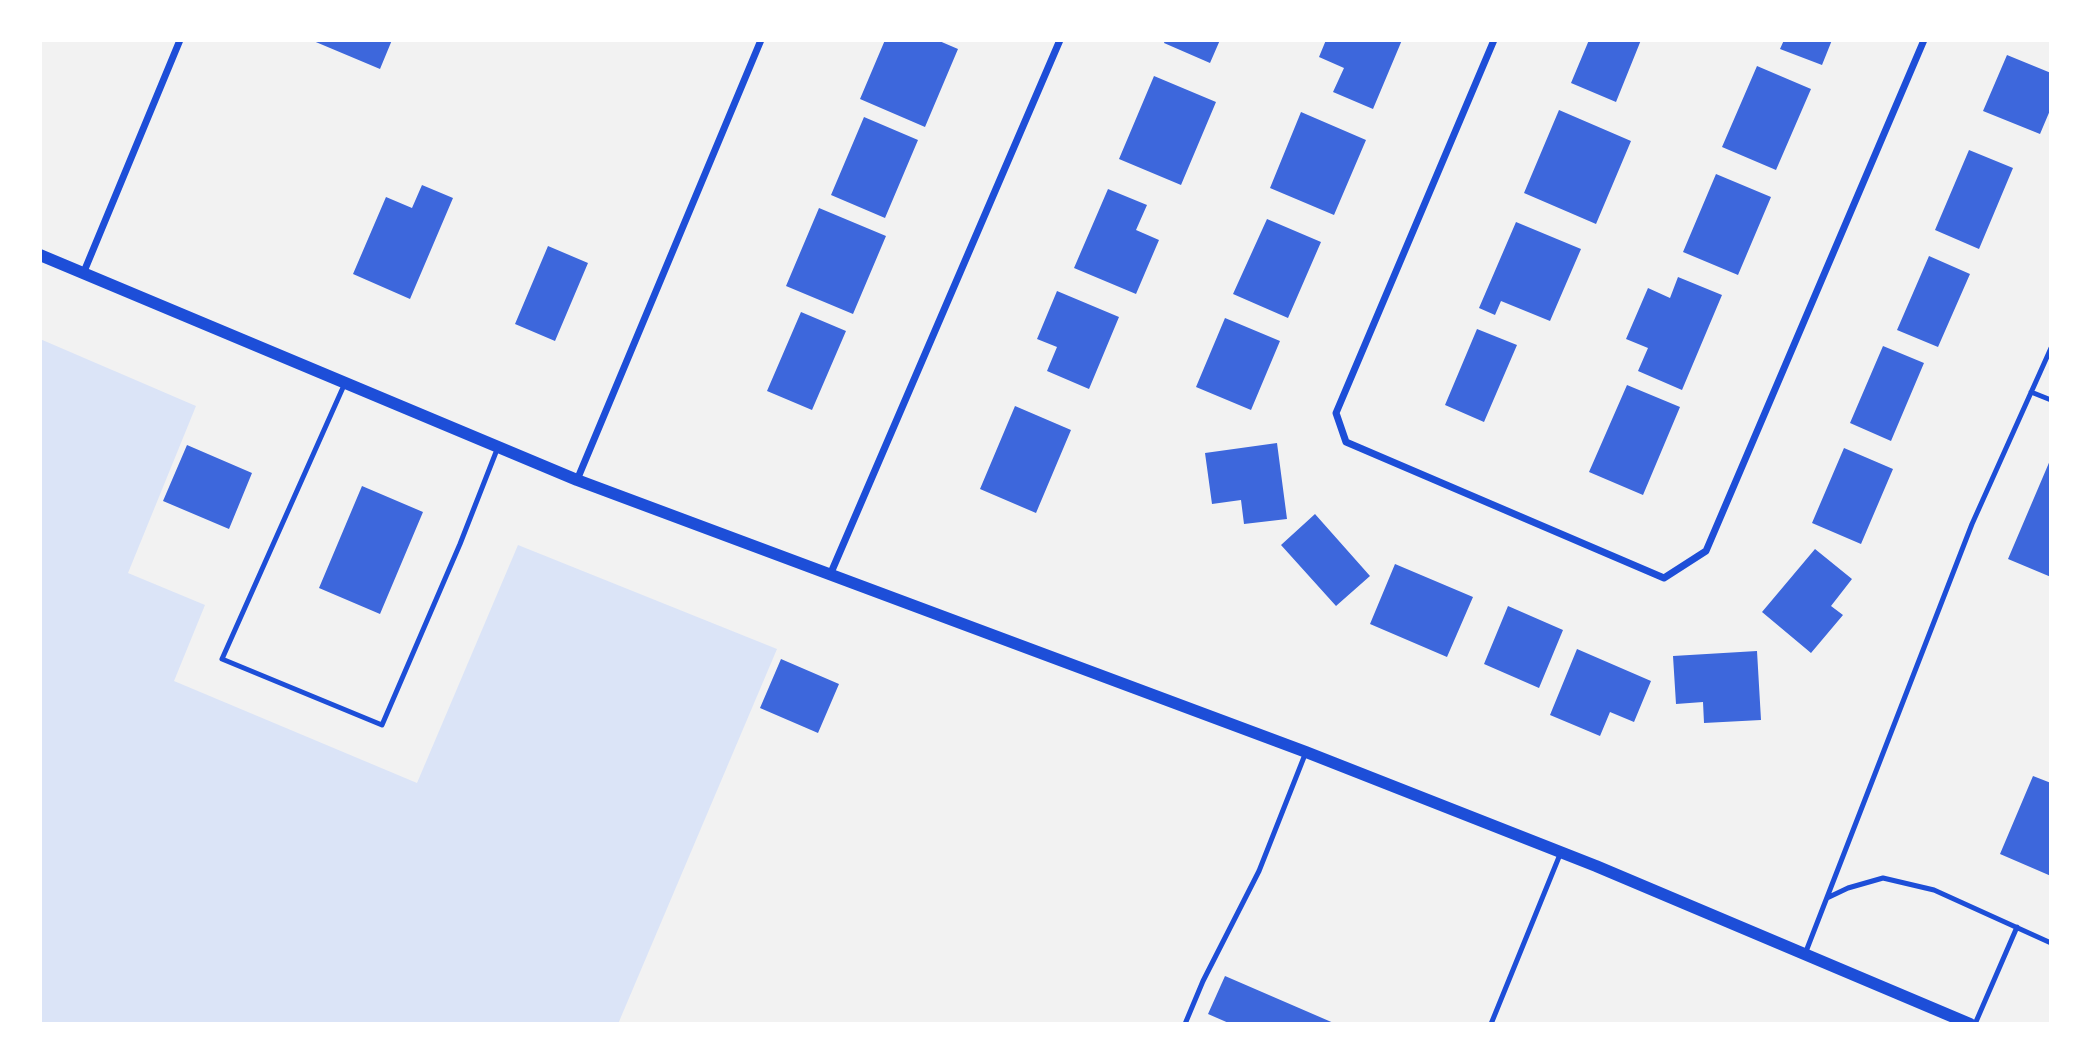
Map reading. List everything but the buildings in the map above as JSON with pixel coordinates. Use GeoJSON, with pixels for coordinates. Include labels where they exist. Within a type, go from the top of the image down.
{"type":"FeatureCollection","features":[{"type":"Feature","properties":{"kind":"street"},"geometry":{"type":"LineString","coordinates":[[83,274],[180,40]]}},
{"type":"Feature","properties":{"kind":"street"},"geometry":{"type":"LineString","coordinates":[[577,480],[761,40]]}},
{"type":"Feature","properties":{"kind":"street"},"geometry":{"type":"LineString","coordinates":[[830,575],[1060,40]]}},
{"type":"Feature","properties":{"kind":"street"},"geometry":{"type":"LineString","coordinates":[[1494,40],[1336,413],[1346,442],[1664,578],[1706,551],[1924,40]]}},
{"type":"Feature","properties":{"kind":"street"},"geometry":{"type":"LineString","coordinates":[[40,255],[577,480],[1306,752],[1561,852],[1972,1024]]}},
{"type":"Feature","properties":{"kind":"lane"},"geometry":{"type":"LineString","coordinates":[[1805,954],[1972,524],[2051,348]]}},
{"type":"Feature","properties":{"kind":"lane"},"geometry":{"type":"LineString","coordinates":[[345,383],[222,659],[382,725],[460,544],[498,447]]}},
{"type":"Feature","properties":{"kind":"lane"},"geometry":{"type":"LineString","coordinates":[[2031,392],[2051,400]]}},
{"type":"Feature","properties":{"kind":"lane"},"geometry":{"type":"LineString","coordinates":[[1185,1024],[1203,981],[1259,871],[1306,752]]}},
{"type":"Feature","properties":{"kind":"lane"},"geometry":{"type":"LineString","coordinates":[[1491,1024],[1561,852]]}},
{"type":"Feature","properties":{"kind":"lane"},"geometry":{"type":"LineString","coordinates":[[1827,898],[1848,888],[1883,878],[1934,890],[2051,943]]}},
{"type":"Feature","properties":{"kind":"lane"},"geometry":{"type":"LineString","coordinates":[[1972,1024],[2017,927]]}},
{"type":"Feature","properties":{"kind":"shaded area"},"geometry":{"type":"Polygon","coordinates":[[[40,339],[196,406],[128,573],[205,605],[174,681],[417,783],[518,545],[777,649],[618,1024],[40,1024],[40,339]]]}}]}
